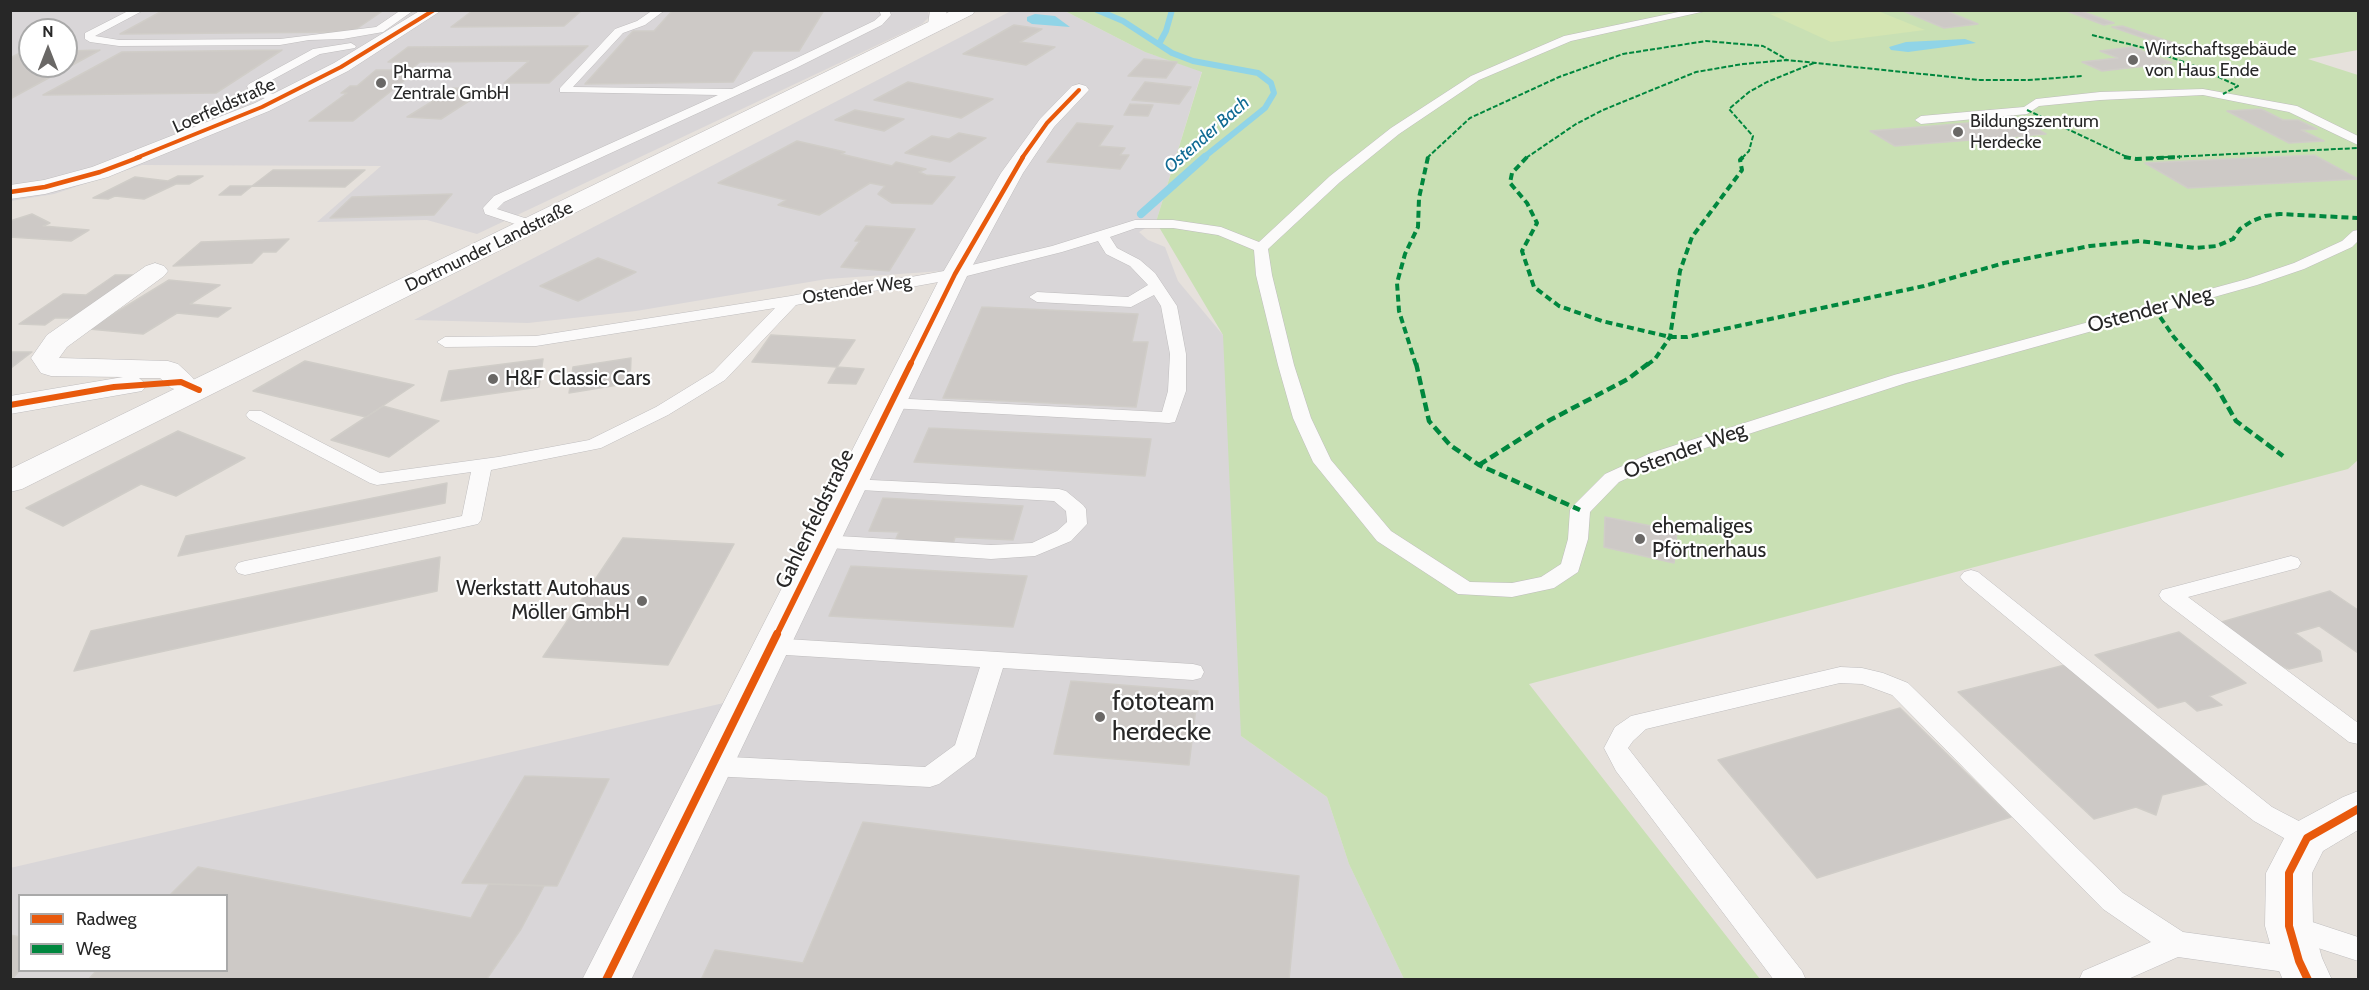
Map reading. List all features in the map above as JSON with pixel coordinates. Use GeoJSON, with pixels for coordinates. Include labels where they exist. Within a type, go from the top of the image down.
{"type":"FeatureCollection","features":[{"type":"Feature","properties":{"kind":"street","name":"Loerfeldstraße"},"geometry":{"type":"LineString","coordinates":[[10,192],[45,187],[99,172],[172,145],[279,98],[383,43],[434,10]]}},
{"type":"Feature","properties":{"kind":"street","name":"Dortmunder Landstraße"},"geometry":{"type":"LineString","coordinates":[[10,482],[190,386],[532,225],[938,18],[966,11]]}},
{"type":"Feature","properties":{"kind":"street","name":"Gahlenfeldstraße"},"geometry":{"type":"LineString","coordinates":[[606,980],[955,274],[1018,165],[1047,123],[1079,90]]}},
{"type":"Feature","properties":{"kind":"street"},"geometry":{"type":"LineString","coordinates":[[155,271],[57,341],[45,358],[51,367],[168,370],[190,386]]}},
{"type":"Feature","properties":{"kind":"street"},"geometry":{"type":"LineString","coordinates":[[10,405],[114,387],[190,386]]}},
{"type":"Feature","properties":{"kind":"street"},"geometry":{"type":"LineString","coordinates":[[2299,956],[2289,873],[2307,838],[2358,809]]}},
{"type":"Feature","properties":{"kind":"lane"},"geometry":{"type":"LineString","coordinates":[[139,10],[89,35],[90,39],[119,43],[383,43]]}},
{"type":"Feature","properties":{"kind":"lane"},"geometry":{"type":"LineString","coordinates":[[280,42],[309,37],[364,34],[379,30],[409,10]]}},
{"type":"Feature","properties":{"kind":"lane"},"geometry":{"type":"LineString","coordinates":[[660,10],[641,23],[619,31],[564,90],[566,92],[735,92]]}},
{"type":"Feature","properties":{"kind":"lane"},"geometry":{"type":"LineString","coordinates":[[532,225],[490,211],[490,208],[499,199],[735,92],[878,23],[886,15],[884,10]]}},
{"type":"Feature","properties":{"kind":"lane"},"geometry":{"type":"LineString","coordinates":[[1261,248],[1335,179],[1395,131],[1475,78],[1568,38],[1705,10]]}},
{"type":"Feature","properties":{"kind":"lane"},"geometry":{"type":"LineString","coordinates":[[279,98],[256,93],[253,86],[317,51],[383,43]]}},
{"type":"Feature","properties":{"kind":"lane"},"geometry":{"type":"LineString","coordinates":[[1921,120],[2027,110],[2036,103],[2100,96],[2203,92],[2293,109],[2358,141]]}},
{"type":"Feature","properties":{"kind":"lane","name":"Ostender Weg"},"geometry":{"type":"LineString","coordinates":[[444,342],[536,341],[791,301],[862,287],[911,282],[955,274],[1057,249],[1135,224],[1173,224],[1221,231],[1261,248],[1263,275],[1286,365],[1302,418],[1322,462],[1384,536],[1467,589],[1512,590],[1547,583],[1571,567],[1578,538],[1580,510],[1612,478],[1658,457],[1900,380],[2252,282],[2299,266],[2347,244],[2358,234]]}},
{"type":"Feature","properties":{"kind":"lane"},"geometry":{"type":"LineString","coordinates":[[890,403],[1169,418],[1177,391],[1178,354],[1169,306],[1150,276],[1135,263],[1111,251],[1101,234]]}},
{"type":"Feature","properties":{"kind":"lane"},"geometry":{"type":"LineString","coordinates":[[1037,297],[1131,302],[1157,286]]}},
{"type":"Feature","properties":{"kind":"lane"},"geometry":{"type":"LineString","coordinates":[[255,415],[377,479],[482,465],[594,444],[662,411],[719,375],[791,301]]}},
{"type":"Feature","properties":{"kind":"lane"},"geometry":{"type":"LineString","coordinates":[[245,568],[471,520],[482,465]]}},
{"type":"Feature","properties":{"kind":"lane"},"geometry":{"type":"LineString","coordinates":[[822,542],[990,552],[1035,549],[1064,536],[1077,524],[1076,509],[1059,495],[850,485]]}},
{"type":"Feature","properties":{"kind":"lane"},"geometry":{"type":"LineString","coordinates":[[2291,563],[2170,595],[2358,735]]}},
{"type":"Feature","properties":{"kind":"lane"},"geometry":{"type":"LineString","coordinates":[[1971,577],[2240,797],[2263,814],[2307,838]]}},
{"type":"Feature","properties":{"kind":"lane"},"geometry":{"type":"LineString","coordinates":[[770,646],[1193,672]]}},
{"type":"Feature","properties":{"kind":"lane"},"geometry":{"type":"LineString","coordinates":[[711,766],[930,777],[966,750],[994,660]]}},
{"type":"Feature","properties":{"kind":"lane"},"geometry":{"type":"LineString","coordinates":[[1792,980],[1625,764],[1616,748],[1624,734],[1639,722],[1840,675],[1862,676],[1883,681],[1900,689],[2113,902],[2177,944],[2299,956],[2358,949]]}},
{"type":"Feature","properties":{"kind":"lane"},"geometry":{"type":"LineString","coordinates":[[2093,980],[2177,944]]}},
{"type":"Feature","properties":{"kind":"shaded area"},"geometry":{"type":"Polygon","coordinates":[[[928,10],[929,17],[922,24],[477,234],[427,220],[317,222],[381,166],[142,165],[54,194],[11,201],[10,11],[928,10]]]}},
{"type":"Feature","properties":{"kind":"shaded area"},"geometry":{"type":"Polygon","coordinates":[[[1011,11],[1065,11],[1145,52],[1202,71],[1156,222],[1139,232],[1148,240],[1165,247],[1178,281],[1223,335],[1254,417],[1241,736],[1327,797],[1349,864],[1404,979],[11,979],[10,868],[741,699],[957,270],[827,279],[636,311],[528,323],[414,320],[1011,11]]]}},
{"type":"Feature","properties":{"kind":"green space"},"geometry":{"type":"Polygon","coordinates":[[[1065,11],[2358,11],[2358,50],[2308,59],[2358,75],[2358,460],[2348,469],[1529,684],[1760,979],[1404,979],[1349,864],[1327,797],[1241,736],[1223,335],[1156,222],[1202,72],[1145,52],[1065,11]]]}},
{"type":"Feature","properties":{"kind":"green space"},"geometry":{"type":"Polygon","coordinates":[[[1798,11],[1878,11],[1925,30],[1831,42],[1770,14],[1798,11]]]}},
{"type":"Feature","properties":{"kind":"water"},"geometry":{"type":"Polygon","coordinates":[[[1035,14],[1055,16],[1070,27],[1032,24],[1027,21],[1027,17],[1035,14]]]}},
{"type":"Feature","properties":{"kind":"water"},"geometry":{"type":"Polygon","coordinates":[[[1965,39],[1976,43],[1908,52],[1891,50],[1889,47],[1906,42],[1965,39]]]}},
{"type":"Feature","properties":{"kind":"building"},"geometry":{"type":"Polygon","coordinates":[[[164,10],[384,10],[352,32],[120,34],[164,10]]]}},
{"type":"Feature","properties":{"kind":"building"},"geometry":{"type":"Polygon","coordinates":[[[673,10],[824,10],[799,51],[753,51],[733,82],[585,84],[633,31],[654,31],[673,10]]]}},
{"type":"Feature","properties":{"kind":"building"},"geometry":{"type":"Polygon","coordinates":[[[1901,10],[1944,10],[1978,24],[1944,28],[1901,10]]]}},
{"type":"Feature","properties":{"kind":"building"},"geometry":{"type":"Polygon","coordinates":[[[2064,10],[2078,10],[2114,23],[2104,25],[2064,10]]]}},
{"type":"Feature","properties":{"kind":"building"},"geometry":{"type":"Polygon","coordinates":[[[472,11],[581,11],[564,26],[451,27],[472,11]]]}},
{"type":"Feature","properties":{"kind":"building"},"geometry":{"type":"Polygon","coordinates":[[[1014,25],[1042,29],[1020,42],[1055,47],[1026,65],[963,54],[1014,25]]]}},
{"type":"Feature","properties":{"kind":"building"},"geometry":{"type":"Polygon","coordinates":[[[2122,26],[2183,46],[2173,48],[2112,27],[2122,26]]]}},
{"type":"Feature","properties":{"kind":"building","name":"Pharma Zentrale GmbH"},"geometry":{"type":"Polygon","coordinates":[[[588,46],[549,83],[504,83],[529,61],[420,62],[410,70],[418,70],[353,121],[309,121],[347,93],[341,93],[350,86],[357,86],[376,70],[391,70],[401,62],[388,62],[408,47],[588,46]]]}},
{"type":"Feature","properties":{"kind":"building","name":"Wirtschaftsgebäude von Haus Ende"},"geometry":{"type":"Polygon","coordinates":[[[2132,47],[2172,63],[2102,71],[2082,62],[2118,58],[2100,51],[2132,47]]]}},
{"type":"Feature","properties":{"kind":"building"},"geometry":{"type":"Polygon","coordinates":[[[100,50],[78,62],[78,51],[100,50]]]}},
{"type":"Feature","properties":{"kind":"building"},"geometry":{"type":"Polygon","coordinates":[[[282,50],[216,93],[43,95],[78,78],[122,52],[282,50]]]}},
{"type":"Feature","properties":{"kind":"building"},"geometry":{"type":"Polygon","coordinates":[[[18,54],[18,78],[49,78],[10,99],[10,58],[18,54]]]}},
{"type":"Feature","properties":{"kind":"building"},"geometry":{"type":"Polygon","coordinates":[[[1144,59],[1177,62],[1166,78],[1128,76],[1144,59]]]}},
{"type":"Feature","properties":{"kind":"building"},"geometry":{"type":"Polygon","coordinates":[[[908,82],[993,99],[961,118],[874,100],[908,82]]]}},
{"type":"Feature","properties":{"kind":"building"},"geometry":{"type":"Polygon","coordinates":[[[1145,82],[1191,87],[1179,104],[1132,100],[1145,82]]]}},
{"type":"Feature","properties":{"kind":"building"},"geometry":{"type":"Polygon","coordinates":[[[454,88],[486,90],[441,119],[407,117],[454,88]]]}},
{"type":"Feature","properties":{"kind":"building"},"geometry":{"type":"Polygon","coordinates":[[[1130,104],[1153,105],[1148,116],[1124,115],[1130,104]]]}},
{"type":"Feature","properties":{"kind":"building"},"geometry":{"type":"Polygon","coordinates":[[[2261,109],[2283,120],[2298,120],[2317,129],[2301,130],[2324,141],[2289,143],[2227,111],[2261,109]]]}},
{"type":"Feature","properties":{"kind":"building"},"geometry":{"type":"Polygon","coordinates":[[[855,110],[904,119],[884,131],[835,120],[855,110]]]}},
{"type":"Feature","properties":{"kind":"building","name":"Bildungszentrum Herdecke"},"geometry":{"type":"Polygon","coordinates":[[[2018,119],[2046,134],[1895,146],[1870,131],[2018,119]]]}},
{"type":"Feature","properties":{"kind":"building"},"geometry":{"type":"Polygon","coordinates":[[[1077,123],[1113,126],[1099,146],[1125,148],[1120,155],[1129,155],[1120,169],[1047,162],[1077,123]]]}},
{"type":"Feature","properties":{"kind":"building"},"geometry":{"type":"Polygon","coordinates":[[[959,133],[986,138],[950,162],[905,153],[932,136],[949,139],[959,133]]]}},
{"type":"Feature","properties":{"kind":"building"},"geometry":{"type":"Polygon","coordinates":[[[797,141],[892,166],[896,162],[926,169],[919,172],[926,175],[955,177],[932,204],[892,203],[878,194],[885,186],[870,183],[819,215],[778,205],[786,200],[718,183],[797,141]]]}},
{"type":"Feature","properties":{"kind":"building","name":"Bildungszentrum Herdecke"},"geometry":{"type":"Polygon","coordinates":[[[2314,155],[2358,179],[2188,188],[2145,163],[2314,155]]]}},
{"type":"Feature","properties":{"kind":"building"},"geometry":{"type":"Polygon","coordinates":[[[273,170],[365,170],[345,187],[252,186],[273,170]]]}},
{"type":"Feature","properties":{"kind":"building"},"geometry":{"type":"Polygon","coordinates":[[[178,176],[203,176],[189,184],[176,184],[144,199],[115,196],[108,199],[93,198],[135,177],[168,181],[178,176]]]}},
{"type":"Feature","properties":{"kind":"building"},"geometry":{"type":"Polygon","coordinates":[[[230,186],[252,186],[241,195],[219,195],[230,186]]]}},
{"type":"Feature","properties":{"kind":"building"},"geometry":{"type":"Polygon","coordinates":[[[452,194],[434,215],[330,218],[352,197],[452,194]]]}},
{"type":"Feature","properties":{"kind":"building"},"geometry":{"type":"Polygon","coordinates":[[[32,214],[50,223],[43,226],[89,230],[71,241],[10,237],[10,221],[32,214]]]}},
{"type":"Feature","properties":{"kind":"building"},"geometry":{"type":"Polygon","coordinates":[[[866,226],[915,229],[889,271],[841,267],[860,241],[855,241],[866,226]]]}},
{"type":"Feature","properties":{"kind":"building"},"geometry":{"type":"Polygon","coordinates":[[[289,239],[276,252],[263,252],[252,263],[173,266],[201,242],[289,239]]]}},
{"type":"Feature","properties":{"kind":"building"},"geometry":{"type":"Polygon","coordinates":[[[598,258],[636,272],[578,301],[540,286],[598,258]]]}},
{"type":"Feature","properties":{"kind":"building"},"geometry":{"type":"Polygon","coordinates":[[[115,275],[139,275],[78,318],[55,318],[45,325],[19,324],[63,294],[86,295],[115,275]]]}},
{"type":"Feature","properties":{"kind":"building"},"geometry":{"type":"Polygon","coordinates":[[[169,280],[220,285],[190,304],[231,308],[218,317],[177,313],[143,334],[89,329],[169,280]]]}},
{"type":"Feature","properties":{"kind":"building"},"geometry":{"type":"Polygon","coordinates":[[[982,307],[1138,314],[1132,342],[1148,342],[1136,407],[943,398],[982,307]]]}},
{"type":"Feature","properties":{"kind":"building"},"geometry":{"type":"Polygon","coordinates":[[[771,335],[855,340],[837,367],[752,362],[771,335]]]}},
{"type":"Feature","properties":{"kind":"building"},"geometry":{"type":"Polygon","coordinates":[[[10,352],[32,352],[11,368],[10,352]]]}},
{"type":"Feature","properties":{"kind":"building"},"geometry":{"type":"Polygon","coordinates":[[[631,358],[630,383],[569,393],[573,367],[631,358]]]}},
{"type":"Feature","properties":{"kind":"building","name":"H&F Classic Cars"},"geometry":{"type":"Polygon","coordinates":[[[543,359],[539,387],[441,401],[449,371],[543,359]]]}},
{"type":"Feature","properties":{"kind":"building"},"geometry":{"type":"Polygon","coordinates":[[[305,361],[414,385],[366,417],[253,391],[305,361]]]}},
{"type":"Feature","properties":{"kind":"building"},"geometry":{"type":"Polygon","coordinates":[[[837,367],[864,369],[856,384],[828,383],[837,367]]]}},
{"type":"Feature","properties":{"kind":"building"},"geometry":{"type":"Polygon","coordinates":[[[383,406],[439,421],[389,457],[331,440],[383,406]]]}},
{"type":"Feature","properties":{"kind":"building"},"geometry":{"type":"Polygon","coordinates":[[[929,428],[1151,439],[1145,476],[914,462],[929,428]]]}},
{"type":"Feature","properties":{"kind":"building"},"geometry":{"type":"Polygon","coordinates":[[[178,431],[245,458],[176,496],[141,484],[63,526],[26,508],[178,431]]]}},
{"type":"Feature","properties":{"kind":"building"},"geometry":{"type":"Polygon","coordinates":[[[447,483],[445,503],[178,556],[186,536],[447,483]]]}},
{"type":"Feature","properties":{"kind":"building"},"geometry":{"type":"Polygon","coordinates":[[[883,498],[1023,506],[1013,540],[955,537],[953,545],[895,541],[899,532],[869,531],[883,498]]]}},
{"type":"Feature","properties":{"kind":"building","name":"ehemaliges Pförtnerhaus"},"geometry":{"type":"Polygon","coordinates":[[[1605,517],[1677,531],[1674,563],[1604,547],[1605,517]]]}},
{"type":"Feature","properties":{"kind":"building","name":"Werkstatt Autohaus Möller GmbH"},"geometry":{"type":"Polygon","coordinates":[[[623,538],[734,544],[668,665],[543,657],[623,538]]]}},
{"type":"Feature","properties":{"kind":"building"},"geometry":{"type":"Polygon","coordinates":[[[440,557],[437,591],[74,671],[91,631],[440,557]]]}},
{"type":"Feature","properties":{"kind":"building"},"geometry":{"type":"Polygon","coordinates":[[[851,566],[1027,576],[1013,627],[829,616],[851,566]]]}},
{"type":"Feature","properties":{"kind":"building"},"geometry":{"type":"Polygon","coordinates":[[[2330,591],[2358,610],[2358,653],[2319,626],[2295,633],[2320,651],[2322,661],[2289,669],[2274,663],[2218,623],[2330,591]]]}},
{"type":"Feature","properties":{"kind":"building"},"geometry":{"type":"Polygon","coordinates":[[[2179,632],[2246,683],[2209,696],[2222,705],[2197,711],[2185,701],[2158,708],[2095,655],[2179,632]]]}},
{"type":"Feature","properties":{"kind":"building"},"geometry":{"type":"Polygon","coordinates":[[[2065,665],[2207,784],[2162,795],[2156,815],[2136,807],[2094,819],[1958,692],[2065,665]]]}},
{"type":"Feature","properties":{"kind":"building"},"geometry":{"type":"Polygon","coordinates":[[[1071,681],[1198,691],[1189,765],[1054,754],[1071,681]]]}},
{"type":"Feature","properties":{"kind":"building"},"geometry":{"type":"Polygon","coordinates":[[[1900,708],[2011,817],[1817,878],[1718,760],[1900,708]]]}},
{"type":"Feature","properties":{"kind":"building"},"geometry":{"type":"Polygon","coordinates":[[[525,776],[609,779],[557,886],[462,883],[525,776]]]}},
{"type":"Feature","properties":{"kind":"building"},"geometry":{"type":"Polygon","coordinates":[[[863,822],[1299,876],[1289,980],[701,980],[715,950],[803,963],[863,822]]]}},
{"type":"Feature","properties":{"kind":"building"},"geometry":{"type":"Polygon","coordinates":[[[198,867],[471,918],[489,884],[544,886],[521,929],[486,980],[88,980],[95,972],[228,972],[228,894],[171,894],[198,867]]]}},
{"type":"Feature","properties":{"kind":"building"},"geometry":{"type":"Polygon","coordinates":[[[10,935],[18,937],[18,972],[11,980],[10,935]]]}},
{"type":"Feature","properties":{"kind":"waterway","name":"Ostender Bach"},"geometry":{"type":"LineString","coordinates":[[1097,10],[1123,21],[1172,53],[1193,61],[1258,73],[1271,83],[1274,93],[1265,108],[1203,158]]}},
{"type":"Feature","properties":{"kind":"waterway"},"geometry":{"type":"LineString","coordinates":[[1159,44],[1166,31],[1172,10]]}},
{"type":"Feature","properties":{"kind":"waterway","name":"Ostender Bach"},"geometry":{"type":"LineString","coordinates":[[1141,214],[1205,157]]}},
{"type":"Feature","properties":{"kind":"marked path"},"geometry":{"type":"LineString","coordinates":[[2092,35],[2145,48],[2195,66],[2238,86],[2223,94]]}},
{"type":"Feature","properties":{"kind":"marked path"},"geometry":{"type":"LineString","coordinates":[[1580,510],[1479,465],[1450,445],[1429,421],[1421,380],[1399,311],[1397,283],[1405,254],[1418,227],[1419,198],[1428,156],[1470,118],[1559,77],[1623,54],[1706,41],[1763,46],[1786,59]]}},
{"type":"Feature","properties":{"kind":"marked path"},"geometry":{"type":"LineString","coordinates":[[2083,76],[2028,80],[1980,80],[1787,60],[1696,72],[1603,110],[1576,124],[1528,156],[1512,173],[1510,183],[1527,203],[1537,223],[1522,251],[1525,265],[1534,287],[1559,306],[1602,321],[1670,337],[1687,337],[1924,286],[2004,263],[2090,246],[2140,241],[2195,248],[2217,246],[2233,239],[2240,229],[2252,221],[2265,216],[2280,214],[2358,218]]}},
{"type":"Feature","properties":{"kind":"marked path"},"geometry":{"type":"LineString","coordinates":[[1479,465],[1550,420],[1628,379],[1655,359],[1670,337],[1680,271],[1692,237],[1742,170],[1740,160],[1749,151],[1753,136],[1729,109],[1749,92],[1767,82],[1814,63]]}},
{"type":"Feature","properties":{"kind":"marked path"},"geometry":{"type":"LineString","coordinates":[[2027,110],[2126,158],[2358,148]]}},
{"type":"Feature","properties":{"kind":"marked path"},"geometry":{"type":"LineString","coordinates":[[2154,308],[2173,336],[2216,386],[2236,421],[2283,456]]}},
{"type":"Feature","properties":{"kind":"cycle path"},"geometry":{"type":"LineString","coordinates":[[10,192],[45,187],[100,172],[262,107],[341,67],[434,10]]}},
{"type":"Feature","properties":{"kind":"cycle path"},"geometry":{"type":"LineString","coordinates":[[606,980],[955,274],[1012,173],[1047,123],[1079,90]]}},
{"type":"Feature","properties":{"kind":"cycle path"},"geometry":{"type":"LineString","coordinates":[[10,405],[114,387],[181,382],[199,390]]}},
{"type":"Feature","properties":{"kind":"cycle path"},"geometry":{"type":"LineString","coordinates":[[2308,980],[2299,961],[2289,926],[2289,873],[2307,838],[2358,809]]}},
{"type":"Feature","properties":{"kind":"place","name":"Wirtschaftsgebäude von Haus Ende"},"geometry":{"type":"Point","coordinates":[2133,60]}},
{"type":"Feature","properties":{"kind":"place","name":"Pharma Zentrale GmbH"},"geometry":{"type":"Point","coordinates":[381,83]}},
{"type":"Feature","properties":{"kind":"place","name":"Bildungszentrum Herdecke"},"geometry":{"type":"Point","coordinates":[1958,132]}},
{"type":"Feature","properties":{"kind":"place","name":"H&F Classic Cars"},"geometry":{"type":"Point","coordinates":[493,379]}},
{"type":"Feature","properties":{"kind":"place","name":"ehemaliges Pförtnerhaus"},"geometry":{"type":"Point","coordinates":[1640,539]}},
{"type":"Feature","properties":{"kind":"place","name":"Werkstatt Autohaus Möller GmbH"},"geometry":{"type":"Point","coordinates":[642,601]}},
{"type":"Feature","properties":{"kind":"place","name":"fototeam herdecke"},"geometry":{"type":"Point","coordinates":[1100,717]}}]}
